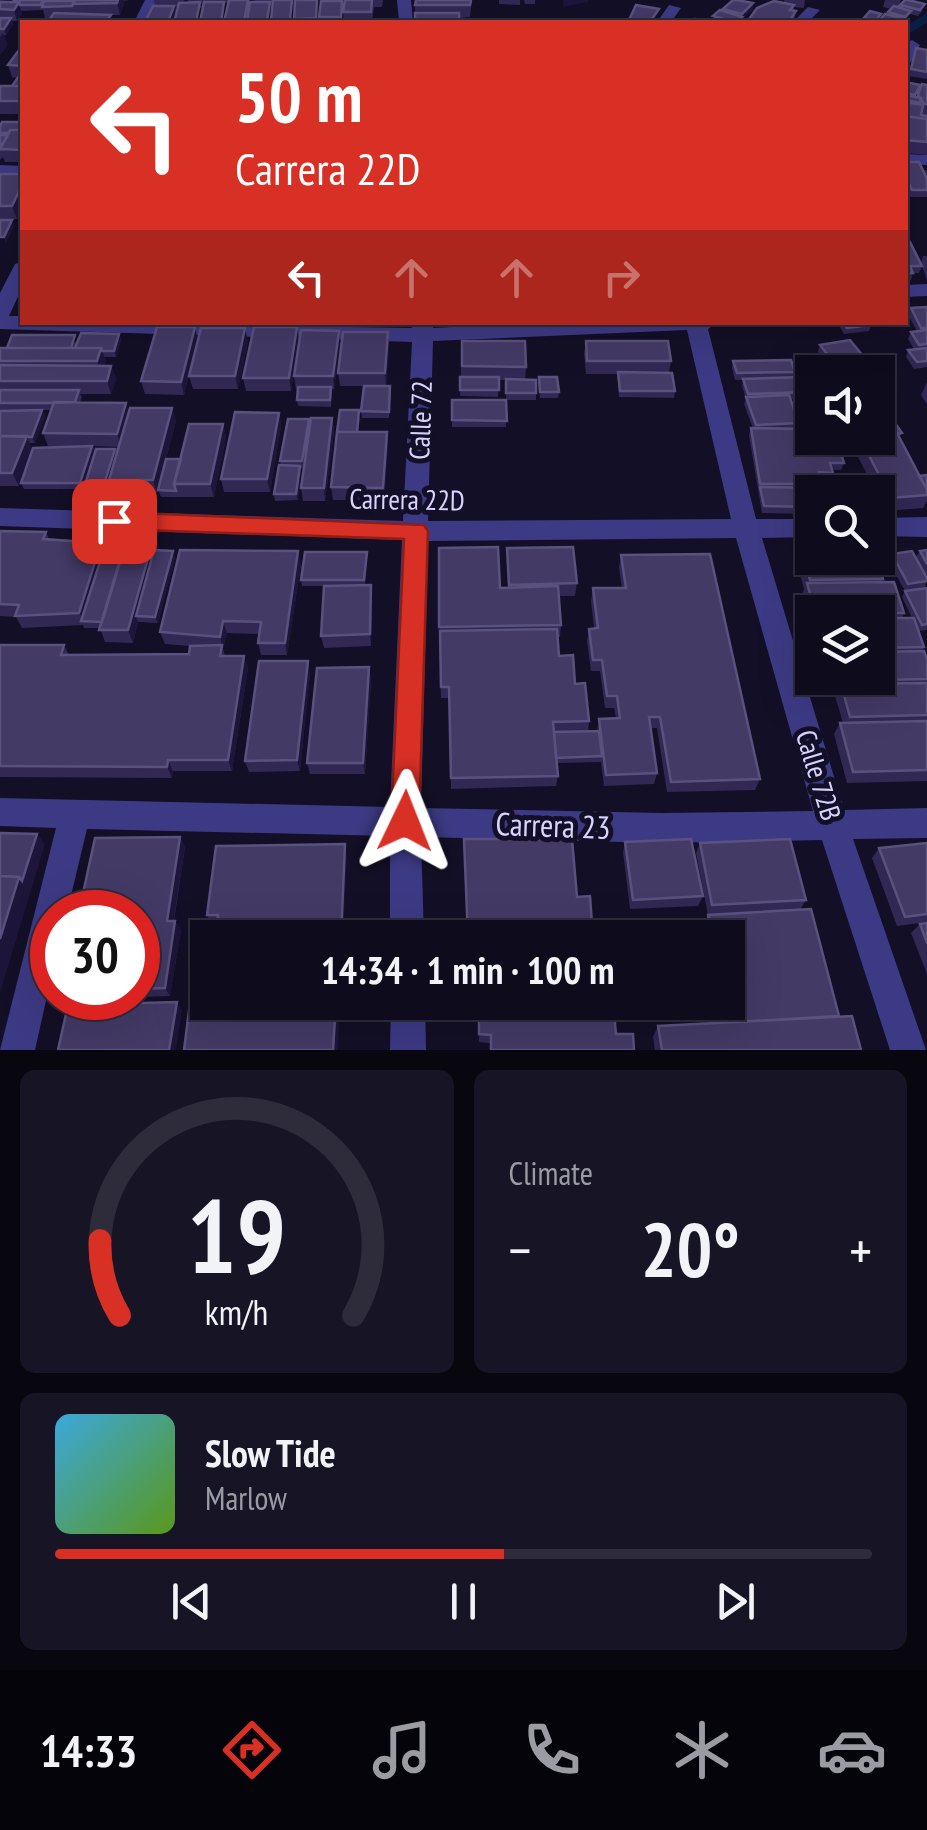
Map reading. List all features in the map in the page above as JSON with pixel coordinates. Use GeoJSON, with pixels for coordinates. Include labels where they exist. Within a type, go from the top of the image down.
{"type":"FeatureCollection","features":[{"type":"Feature","properties":{"kind":"street"},"geometry":{"type":"LineString","coordinates":[[665,20],[674,8]]}},
{"type":"Feature","properties":{"kind":"street"},"geometry":{"type":"LineString","coordinates":[[802,20],[813,10]]}},
{"type":"Feature","properties":{"kind":"street"},"geometry":{"type":"LineString","coordinates":[[0,314],[20,272]]}},
{"type":"Feature","properties":{"kind":"street"},"geometry":{"type":"LineString","coordinates":[[181,325],[422,329],[607,325]]}},
{"type":"Feature","properties":{"kind":"street","name":"Calle 72B"},"geometry":{"type":"LineString","coordinates":[[700,325],[746,528],[833,825],[908,1050]]}},
{"type":"Feature","properties":{"kind":"street","name":"Calle 72"},"geometry":{"type":"LineString","coordinates":[[406,920],[405,821],[422,329]]}},
{"type":"Feature","properties":{"kind":"street","name":"Carrera 22D"},"geometry":{"type":"LineString","coordinates":[[0,517],[416,531],[795,528]]}},
{"type":"Feature","properties":{"kind":"street"},"geometry":{"type":"LineString","coordinates":[[895,527],[927,527]]}},
{"type":"Feature","properties":{"kind":"street","name":"Carrera 23"},"geometry":{"type":"LineString","coordinates":[[0,812],[662,828],[927,823]]}},
{"type":"Feature","properties":{"kind":"street"},"geometry":{"type":"LineString","coordinates":[[17,1050],[76,814]]}},
{"type":"Feature","properties":{"kind":"street"},"geometry":{"type":"LineString","coordinates":[[408,1020],[408,1050]]}},
{"type":"Feature","properties":{"kind":"building"},"geometry":{"type":"Polygon","coordinates":[[[14,0],[44,0],[40,5],[20,5],[14,0]]]}},
{"type":"Feature","properties":{"kind":"building"},"geometry":{"type":"Polygon","coordinates":[[[75,0],[118,0],[73,4],[75,0]]]}},
{"type":"Feature","properties":{"kind":"building"},"geometry":{"type":"Polygon","coordinates":[[[229,0],[248,0],[244,20],[224,20],[229,0]]]}},
{"type":"Feature","properties":{"kind":"building"},"geometry":{"type":"Polygon","coordinates":[[[273,0],[292,0],[290,19],[271,20],[273,0]]]}},
{"type":"Feature","properties":{"kind":"building"},"geometry":{"type":"Polygon","coordinates":[[[295,0],[317,0],[316,18],[294,19],[295,0]]]}},
{"type":"Feature","properties":{"kind":"building"},"geometry":{"type":"Polygon","coordinates":[[[345,0],[372,0],[371,12],[343,12],[345,0]]]}},
{"type":"Feature","properties":{"kind":"building"},"geometry":{"type":"Polygon","coordinates":[[[416,0],[471,0],[470,5],[415,5],[416,0]]]}},
{"type":"Feature","properties":{"kind":"building"},"geometry":{"type":"Polygon","coordinates":[[[733,0],[753,3],[742,14],[723,9],[733,0]]]}},
{"type":"Feature","properties":{"kind":"building"},"geometry":{"type":"Polygon","coordinates":[[[905,0],[925,4],[920,10],[900,5],[905,0]]]}},
{"type":"Feature","properties":{"kind":"building"},"geometry":{"type":"Polygon","coordinates":[[[44,1],[74,1],[72,6],[42,7],[44,1]]]}},
{"type":"Feature","properties":{"kind":"building"},"geometry":{"type":"Polygon","coordinates":[[[321,1],[342,1],[341,17],[319,17],[321,1]]]}},
{"type":"Feature","properties":{"kind":"building"},"geometry":{"type":"Polygon","coordinates":[[[774,1],[794,5],[790,10],[796,11],[790,20],[748,20],[757,8],[774,1]]]}},
{"type":"Feature","properties":{"kind":"building"},"geometry":{"type":"Polygon","coordinates":[[[0,2],[19,2],[14,10],[0,9],[0,2]]]}},
{"type":"Feature","properties":{"kind":"building"},"geometry":{"type":"Polygon","coordinates":[[[200,2],[196,20],[175,20],[179,3],[200,2]]]}},
{"type":"Feature","properties":{"kind":"building"},"geometry":{"type":"Polygon","coordinates":[[[204,2],[224,2],[221,20],[200,20],[204,2]]]}},
{"type":"Feature","properties":{"kind":"building"},"geometry":{"type":"Polygon","coordinates":[[[250,2],[270,2],[267,20],[247,20],[250,2]]]}},
{"type":"Feature","properties":{"kind":"building"},"geometry":{"type":"Polygon","coordinates":[[[636,5],[659,9],[651,20],[629,20],[636,5]]]}},
{"type":"Feature","properties":{"kind":"building"},"geometry":{"type":"Polygon","coordinates":[[[153,6],[174,6],[169,20],[146,20],[153,6]]]}},
{"type":"Feature","properties":{"kind":"building"},"geometry":{"type":"Polygon","coordinates":[[[894,6],[911,11],[905,17],[888,12],[894,6]]]}},
{"type":"Feature","properties":{"kind":"building"},"geometry":{"type":"Polygon","coordinates":[[[720,10],[742,17],[728,20],[713,16],[720,10]]]}},
{"type":"Feature","properties":{"kind":"building"},"geometry":{"type":"Polygon","coordinates":[[[870,11],[881,14],[876,20],[864,18],[870,11]]]}},
{"type":"Feature","properties":{"kind":"building"},"geometry":{"type":"Polygon","coordinates":[[[54,13],[111,15],[107,20],[49,20],[54,13]]]}},
{"type":"Feature","properties":{"kind":"building"},"geometry":{"type":"Polygon","coordinates":[[[415,13],[459,13],[459,20],[415,20],[415,13]]]}},
{"type":"Feature","properties":{"kind":"building"},"geometry":{"type":"Polygon","coordinates":[[[885,14],[905,19],[904,20],[880,20],[885,14]]]}},
{"type":"Feature","properties":{"kind":"building"},"geometry":{"type":"Polygon","coordinates":[[[0,18],[11,18],[4,29],[0,29],[0,18]]]}},
{"type":"Feature","properties":{"kind":"building"},"geometry":{"type":"Polygon","coordinates":[[[916,48],[927,50],[927,72],[911,69],[916,48]]]}},
{"type":"Feature","properties":{"kind":"building"},"geometry":{"type":"Polygon","coordinates":[[[19,50],[20,50],[20,66],[8,65],[19,50]]]}},
{"type":"Feature","properties":{"kind":"building"},"geometry":{"type":"Polygon","coordinates":[[[908,83],[920,85],[915,95],[908,94],[908,83]]]}},
{"type":"Feature","properties":{"kind":"building"},"geometry":{"type":"Polygon","coordinates":[[[922,84],[927,85],[927,104],[918,95],[922,84]]]}},
{"type":"Feature","properties":{"kind":"building"},"geometry":{"type":"Polygon","coordinates":[[[0,86],[20,86],[20,101],[0,101],[0,86]]]}},
{"type":"Feature","properties":{"kind":"building"},"geometry":{"type":"Polygon","coordinates":[[[908,96],[921,98],[920,103],[908,101],[908,96]]]}},
{"type":"Feature","properties":{"kind":"building"},"geometry":{"type":"Polygon","coordinates":[[[908,102],[923,105],[921,115],[927,119],[908,116],[908,102]]]}},
{"type":"Feature","properties":{"kind":"building"},"geometry":{"type":"Polygon","coordinates":[[[908,116],[927,119],[927,142],[908,140],[908,116]]]}},
{"type":"Feature","properties":{"kind":"building"},"geometry":{"type":"Polygon","coordinates":[[[2,122],[20,122],[20,130],[0,133],[2,122]]]}},
{"type":"Feature","properties":{"kind":"building"},"geometry":{"type":"Polygon","coordinates":[[[10,130],[20,130],[20,150],[0,149],[10,130]]]}},
{"type":"Feature","properties":{"kind":"building"},"geometry":{"type":"Polygon","coordinates":[[[908,162],[919,162],[927,179],[927,190],[912,190],[908,162]]]}},
{"type":"Feature","properties":{"kind":"building"},"geometry":{"type":"Polygon","coordinates":[[[0,174],[20,174],[20,189],[12,206],[0,206],[0,174]]]}},
{"type":"Feature","properties":{"kind":"building"},"geometry":{"type":"Polygon","coordinates":[[[0,220],[12,220],[4,237],[0,237],[0,220]]]}},
{"type":"Feature","properties":{"kind":"building"},"geometry":{"type":"Polygon","coordinates":[[[908,242],[922,266],[910,266],[913,273],[908,273],[908,242]]]}},
{"type":"Feature","properties":{"kind":"building"},"geometry":{"type":"Polygon","coordinates":[[[927,307],[927,328],[921,328],[911,308],[927,307]]]}},
{"type":"Feature","properties":{"kind":"building"},"geometry":{"type":"Polygon","coordinates":[[[157,327],[195,327],[181,382],[141,381],[157,327]]]}},
{"type":"Feature","properties":{"kind":"building"},"geometry":{"type":"Polygon","coordinates":[[[254,327],[297,327],[289,378],[243,378],[254,327]]]}},
{"type":"Feature","properties":{"kind":"building"},"geometry":{"type":"Polygon","coordinates":[[[201,328],[245,328],[235,376],[189,376],[201,328]]]}},
{"type":"Feature","properties":{"kind":"building"},"geometry":{"type":"Polygon","coordinates":[[[301,330],[339,331],[333,376],[294,376],[301,330]]]}},
{"type":"Feature","properties":{"kind":"building"},"geometry":{"type":"Polygon","coordinates":[[[927,330],[927,344],[919,345],[911,332],[927,330]]]}},
{"type":"Feature","properties":{"kind":"building"},"geometry":{"type":"Polygon","coordinates":[[[343,332],[388,332],[385,373],[338,373],[343,332]]]}},
{"type":"Feature","properties":{"kind":"building"},"geometry":{"type":"Polygon","coordinates":[[[81,333],[119,334],[114,351],[102,351],[75,348],[81,333]]]}},
{"type":"Feature","properties":{"kind":"building"},"geometry":{"type":"Polygon","coordinates":[[[12,335],[75,335],[71,348],[7,348],[12,335]]]}},
{"type":"Feature","properties":{"kind":"building"},"geometry":{"type":"Polygon","coordinates":[[[850,340],[862,355],[828,355],[820,345],[850,340]]]}},
{"type":"Feature","properties":{"kind":"building"},"geometry":{"type":"Polygon","coordinates":[[[462,341],[525,341],[526,367],[462,366],[462,341]]]}},
{"type":"Feature","properties":{"kind":"building"},"geometry":{"type":"Polygon","coordinates":[[[586,341],[668,341],[671,361],[587,361],[586,341]]]}},
{"type":"Feature","properties":{"kind":"building"},"geometry":{"type":"Polygon","coordinates":[[[0,348],[101,348],[97,361],[0,361],[0,348]]]}},
{"type":"Feature","properties":{"kind":"building"},"geometry":{"type":"Polygon","coordinates":[[[927,348],[927,361],[917,362],[908,350],[927,348]]]}},
{"type":"Feature","properties":{"kind":"building"},"geometry":{"type":"Polygon","coordinates":[[[791,360],[795,372],[737,373],[733,361],[791,360]]]}},
{"type":"Feature","properties":{"kind":"building"},"geometry":{"type":"Polygon","coordinates":[[[0,365],[111,366],[107,381],[0,381],[0,365]]]}},
{"type":"Feature","properties":{"kind":"building"},"geometry":{"type":"Polygon","coordinates":[[[618,372],[672,373],[675,391],[620,391],[618,372]]]}},
{"type":"Feature","properties":{"kind":"building"},"geometry":{"type":"Polygon","coordinates":[[[460,377],[499,377],[499,390],[460,390],[460,377]]]}},
{"type":"Feature","properties":{"kind":"building"},"geometry":{"type":"Polygon","coordinates":[[[539,377],[557,377],[559,392],[540,392],[539,377]]]}},
{"type":"Feature","properties":{"kind":"building"},"geometry":{"type":"Polygon","coordinates":[[[795,377],[795,392],[748,394],[743,379],[795,377]]]}},
{"type":"Feature","properties":{"kind":"building"},"geometry":{"type":"Polygon","coordinates":[[[506,379],[536,380],[536,393],[506,393],[506,379]]]}},
{"type":"Feature","properties":{"kind":"building"},"geometry":{"type":"Polygon","coordinates":[[[364,386],[390,386],[389,412],[361,411],[364,386]]]}},
{"type":"Feature","properties":{"kind":"building"},"geometry":{"type":"Polygon","coordinates":[[[298,387],[331,387],[330,400],[297,400],[298,387]]]}},
{"type":"Feature","properties":{"kind":"building"},"geometry":{"type":"Polygon","coordinates":[[[0,390],[79,390],[75,402],[0,403],[0,390]]]}},
{"type":"Feature","properties":{"kind":"building"},"geometry":{"type":"Polygon","coordinates":[[[789,395],[795,423],[756,425],[746,397],[789,395]]]}},
{"type":"Feature","properties":{"kind":"building"},"geometry":{"type":"Polygon","coordinates":[[[452,400],[506,400],[507,421],[452,420],[452,400]]]}},
{"type":"Feature","properties":{"kind":"building"},"geometry":{"type":"Polygon","coordinates":[[[54,402],[126,403],[117,434],[43,433],[54,402]]]}},
{"type":"Feature","properties":{"kind":"building"},"geometry":{"type":"Polygon","coordinates":[[[130,408],[172,408],[153,480],[109,480],[130,408]]]}},
{"type":"Feature","properties":{"kind":"building"},"geometry":{"type":"Polygon","coordinates":[[[42,410],[32,437],[0,436],[0,411],[42,410]]]}},
{"type":"Feature","properties":{"kind":"building"},"geometry":{"type":"Polygon","coordinates":[[[340,410],[359,410],[357,432],[337,432],[340,410]]]}},
{"type":"Feature","properties":{"kind":"building"},"geometry":{"type":"Polygon","coordinates":[[[235,412],[279,413],[267,479],[221,479],[235,412]]]}},
{"type":"Feature","properties":{"kind":"building"},"geometry":{"type":"Polygon","coordinates":[[[311,418],[332,418],[324,488],[301,488],[311,418]]]}},
{"type":"Feature","properties":{"kind":"building"},"geometry":{"type":"Polygon","coordinates":[[[288,419],[309,419],[302,461],[280,461],[288,419]]]}},
{"type":"Feature","properties":{"kind":"building"},"geometry":{"type":"Polygon","coordinates":[[[189,424],[223,424],[210,484],[174,484],[189,424]]]}},
{"type":"Feature","properties":{"kind":"building"},"geometry":{"type":"Polygon","coordinates":[[[751,428],[795,429],[795,455],[841,455],[844,463],[830,463],[833,473],[795,475],[795,484],[760,484],[751,428]]]}},
{"type":"Feature","properties":{"kind":"building"},"geometry":{"type":"Polygon","coordinates":[[[895,431],[927,495],[895,498],[895,475],[879,475],[869,455],[895,455],[895,431]]]}},
{"type":"Feature","properties":{"kind":"building"},"geometry":{"type":"Polygon","coordinates":[[[337,432],[387,432],[383,488],[331,487],[337,432]]]}},
{"type":"Feature","properties":{"kind":"building"},"geometry":{"type":"Polygon","coordinates":[[[0,436],[27,436],[12,473],[0,473],[0,436]]]}},
{"type":"Feature","properties":{"kind":"building"},"geometry":{"type":"Polygon","coordinates":[[[92,446],[80,483],[21,483],[33,448],[92,446]]]}},
{"type":"Feature","properties":{"kind":"building"},"geometry":{"type":"Polygon","coordinates":[[[96,449],[115,449],[103,488],[84,488],[96,449]]]}},
{"type":"Feature","properties":{"kind":"building"},"geometry":{"type":"Polygon","coordinates":[[[166,459],[181,459],[174,484],[176,491],[158,490],[166,459]]]}},
{"type":"Feature","properties":{"kind":"building"},"geometry":{"type":"Polygon","coordinates":[[[279,465],[300,466],[296,494],[274,494],[279,465]]]}},
{"type":"Feature","properties":{"kind":"building"},"geometry":{"type":"Polygon","coordinates":[[[760,487],[795,488],[795,507],[764,506],[760,487]]]}},
{"type":"Feature","properties":{"kind":"building"},"geometry":{"type":"Polygon","coordinates":[[[0,531],[46,532],[43,539],[101,543],[79,613],[15,616],[19,605],[0,604],[0,531]]]}},
{"type":"Feature","properties":{"kind":"building"},"geometry":{"type":"Polygon","coordinates":[[[125,543],[152,544],[128,630],[99,630],[125,543]]]}},
{"type":"Feature","properties":{"kind":"building"},"geometry":{"type":"Polygon","coordinates":[[[498,547],[500,588],[558,586],[561,625],[439,627],[439,548],[498,547]]]}},
{"type":"Feature","properties":{"kind":"building"},"geometry":{"type":"Polygon","coordinates":[[[573,547],[577,583],[509,585],[507,548],[573,547]]]}},
{"type":"Feature","properties":{"kind":"building"},"geometry":{"type":"Polygon","coordinates":[[[104,549],[124,549],[102,622],[81,621],[104,549]]]}},
{"type":"Feature","properties":{"kind":"building"},"geometry":{"type":"Polygon","coordinates":[[[154,550],[173,551],[155,617],[136,616],[154,550]]]}},
{"type":"Feature","properties":{"kind":"building"},"geometry":{"type":"Polygon","coordinates":[[[180,550],[298,551],[285,643],[258,643],[261,622],[223,621],[220,637],[160,632],[180,550]]]}},
{"type":"Feature","properties":{"kind":"building"},"geometry":{"type":"Polygon","coordinates":[[[912,551],[927,581],[908,584],[895,554],[912,551]]]}},
{"type":"Feature","properties":{"kind":"building"},"geometry":{"type":"Polygon","coordinates":[[[305,552],[367,552],[364,580],[301,580],[305,552]]]}},
{"type":"Feature","properties":{"kind":"building"},"geometry":{"type":"Polygon","coordinates":[[[710,554],[760,779],[671,782],[660,717],[649,717],[657,773],[606,775],[599,719],[620,718],[617,696],[607,696],[602,660],[593,660],[589,629],[598,628],[593,588],[626,588],[621,555],[710,554]]]}},
{"type":"Feature","properties":{"kind":"building"},"geometry":{"type":"Polygon","coordinates":[[[809,575],[882,575],[883,579],[810,580],[809,575]]]}},
{"type":"Feature","properties":{"kind":"building"},"geometry":{"type":"Polygon","coordinates":[[[894,582],[904,613],[895,613],[895,595],[810,595],[807,583],[894,582]]]}},
{"type":"Feature","properties":{"kind":"building"},"geometry":{"type":"Polygon","coordinates":[[[371,585],[370,634],[321,636],[324,586],[371,585]]]}},
{"type":"Feature","properties":{"kind":"building"},"geometry":{"type":"Polygon","coordinates":[[[927,588],[927,624],[922,625],[905,591],[927,588]]]}},
{"type":"Feature","properties":{"kind":"building"},"geometry":{"type":"Polygon","coordinates":[[[895,618],[914,618],[924,647],[895,648],[895,618]]]}},
{"type":"Feature","properties":{"kind":"building"},"geometry":{"type":"Polygon","coordinates":[[[557,629],[559,656],[573,655],[575,684],[585,683],[589,721],[553,722],[558,776],[451,778],[449,687],[441,687],[440,631],[557,629]]]}},
{"type":"Feature","properties":{"kind":"building"},"geometry":{"type":"Polygon","coordinates":[[[0,645],[64,645],[61,655],[189,654],[190,646],[222,645],[220,656],[244,656],[228,760],[168,760],[167,767],[0,766],[0,645]]]}},
{"type":"Feature","properties":{"kind":"building"},"geometry":{"type":"Polygon","coordinates":[[[924,651],[927,679],[895,680],[895,652],[924,651]]]}},
{"type":"Feature","properties":{"kind":"building"},"geometry":{"type":"Polygon","coordinates":[[[259,661],[308,661],[297,760],[245,761],[259,661]]]}},
{"type":"Feature","properties":{"kind":"building"},"geometry":{"type":"Polygon","coordinates":[[[369,667],[363,763],[307,763],[317,668],[369,667]]]}},
{"type":"Feature","properties":{"kind":"building"},"geometry":{"type":"Polygon","coordinates":[[[895,683],[927,683],[927,715],[850,717],[844,695],[895,695],[895,683]]]}},
{"type":"Feature","properties":{"kind":"building"},"geometry":{"type":"Polygon","coordinates":[[[927,721],[927,770],[853,772],[840,723],[927,721]]]}},
{"type":"Feature","properties":{"kind":"building"},"geometry":{"type":"Polygon","coordinates":[[[599,731],[602,756],[556,758],[554,732],[599,731]]]}},
{"type":"Feature","properties":{"kind":"building"},"geometry":{"type":"Polygon","coordinates":[[[0,833],[37,834],[22,881],[19,877],[0,876],[0,833]]]}},
{"type":"Feature","properties":{"kind":"building"},"geometry":{"type":"Polygon","coordinates":[[[180,837],[167,921],[175,921],[165,988],[160,988],[160,890],[84,890],[95,838],[180,837]]]}},
{"type":"Feature","properties":{"kind":"building"},"geometry":{"type":"Polygon","coordinates":[[[464,839],[572,839],[577,897],[590,896],[592,920],[467,920],[464,839]]]}},
{"type":"Feature","properties":{"kind":"building"},"geometry":{"type":"Polygon","coordinates":[[[691,839],[703,896],[633,900],[625,842],[691,839]]]}},
{"type":"Feature","properties":{"kind":"building"},"geometry":{"type":"Polygon","coordinates":[[[790,839],[806,900],[712,905],[700,843],[790,839]]]}},
{"type":"Feature","properties":{"kind":"building"},"geometry":{"type":"Polygon","coordinates":[[[927,843],[927,914],[905,917],[879,848],[927,843]]]}},
{"type":"Feature","properties":{"kind":"building"},"geometry":{"type":"Polygon","coordinates":[[[345,844],[342,920],[217,920],[218,915],[207,915],[216,846],[345,844]]]}},
{"type":"Feature","properties":{"kind":"building"},"geometry":{"type":"Polygon","coordinates":[[[0,876],[19,877],[0,939],[0,876]]]}},
{"type":"Feature","properties":{"kind":"building"},"geometry":{"type":"Polygon","coordinates":[[[811,909],[839,1016],[735,1022],[745,1020],[745,920],[709,920],[708,915],[811,909]]]}},
{"type":"Feature","properties":{"kind":"building"},"geometry":{"type":"Polygon","coordinates":[[[927,923],[927,943],[920,924],[927,923]]]}},
{"type":"Feature","properties":{"kind":"building"},"geometry":{"type":"Polygon","coordinates":[[[160,1002],[177,1002],[169,1050],[58,1050],[65,1020],[160,1020],[160,1002]]]}},
{"type":"Feature","properties":{"kind":"building"},"geometry":{"type":"Polygon","coordinates":[[[190,1003],[190,1020],[335,1020],[333,1050],[184,1050],[190,1003]]]}},
{"type":"Feature","properties":{"kind":"building"},"geometry":{"type":"Polygon","coordinates":[[[852,1016],[861,1050],[662,1050],[658,1026],[852,1016]]]}},
{"type":"Feature","properties":{"kind":"building"},"geometry":{"type":"Polygon","coordinates":[[[479,1020],[615,1020],[616,1034],[633,1034],[634,1050],[491,1050],[491,1035],[479,1034],[479,1020]]]}},
{"type":"Feature","properties":{"kind":"waterway"},"geometry":{"type":"LineString","coordinates":[[908,29],[927,18]]}},
{"type":"Feature","properties":{"kind":"route"},"geometry":{"type":"LineString","coordinates":[[114,521],[416,531],[405,821]]}}]}
